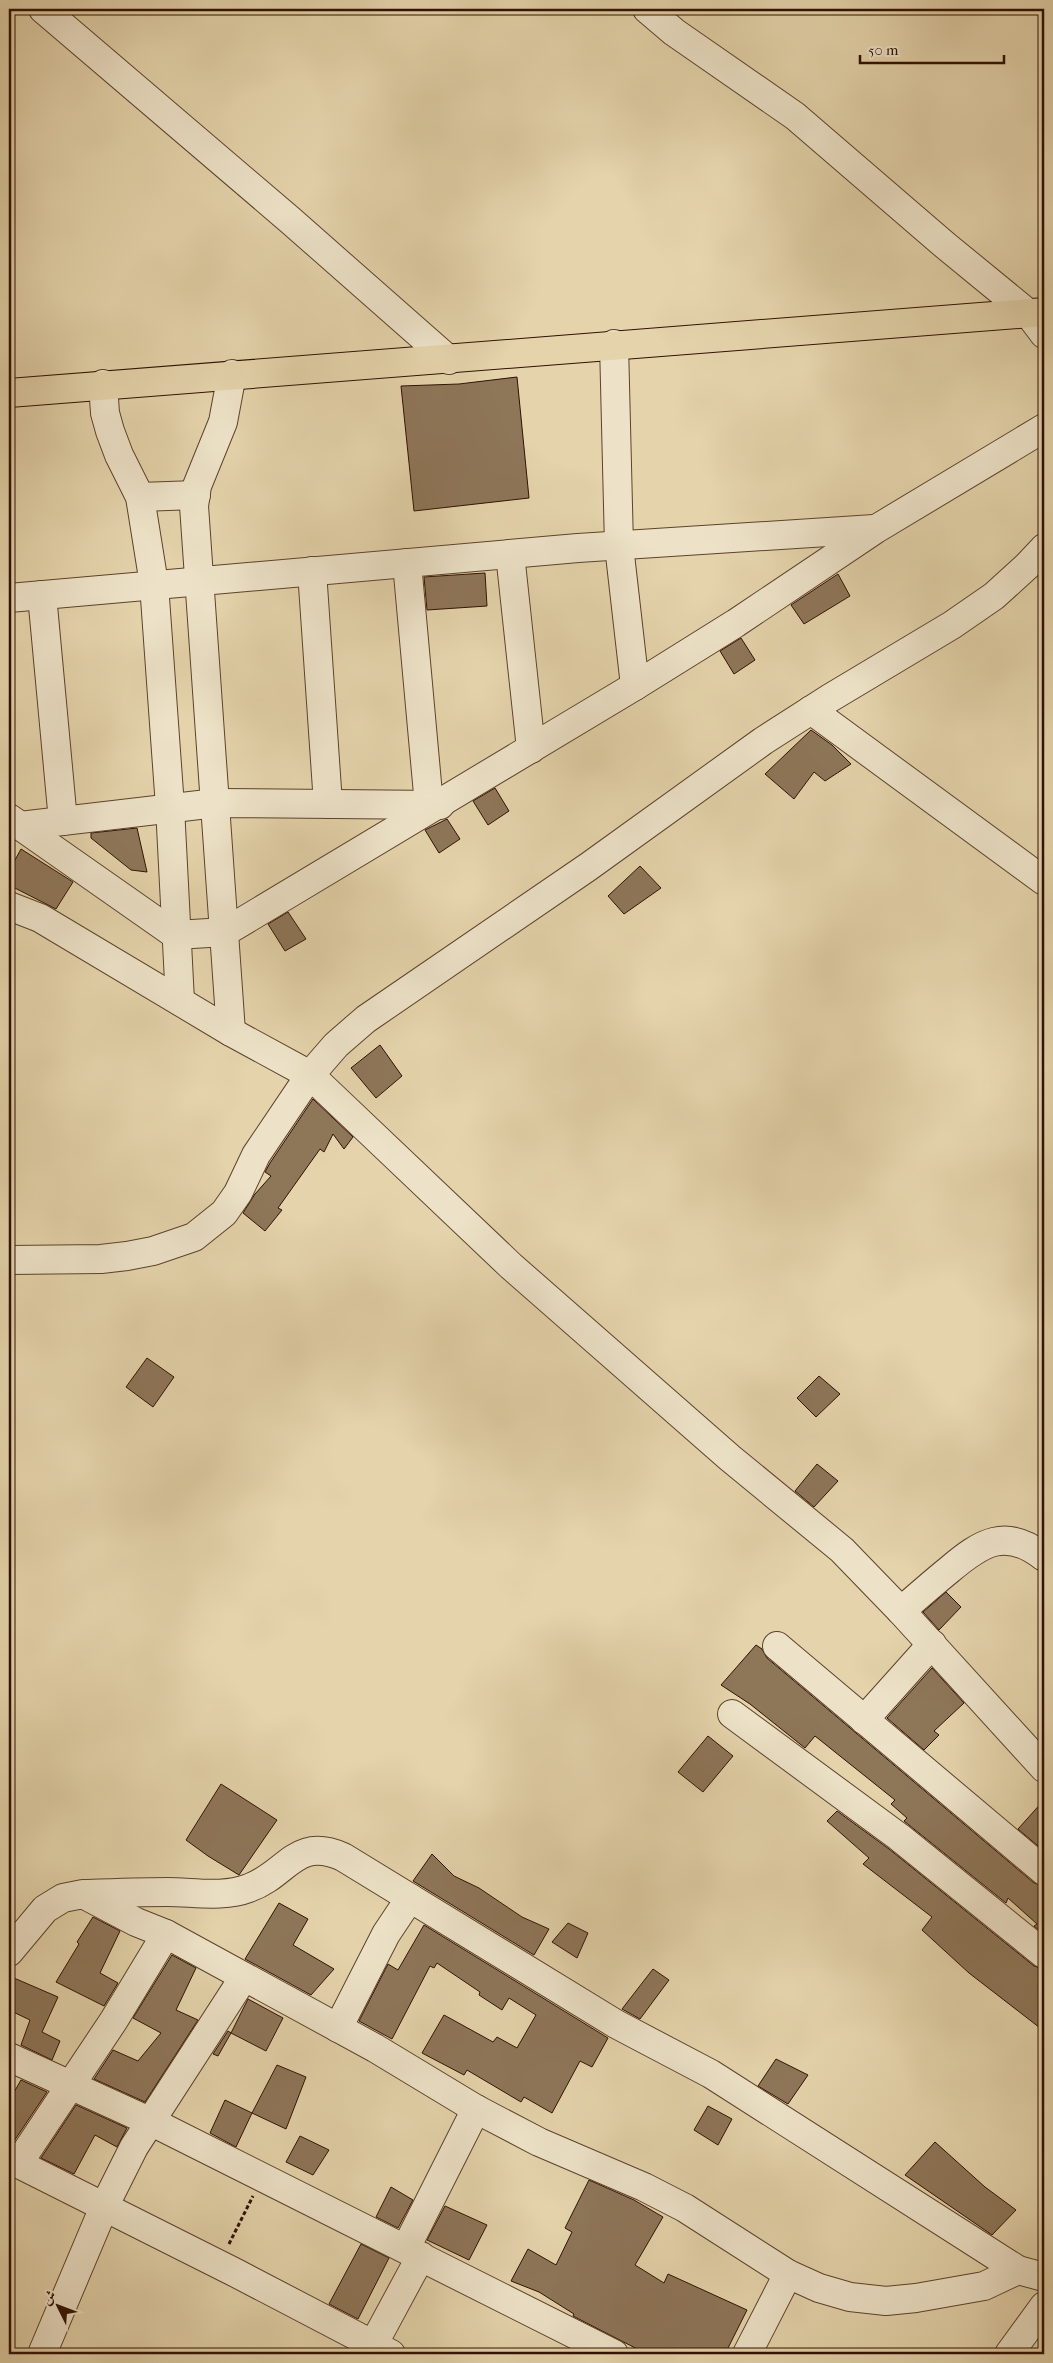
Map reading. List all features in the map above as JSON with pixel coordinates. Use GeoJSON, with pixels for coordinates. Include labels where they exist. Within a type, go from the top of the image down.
{"type":"FeatureCollection","features":[{"type":"Feature","properties":{"kind":"main road"},"geometry":{"type":"LineString","coordinates":[[9,393],[232,374],[449,360],[614,344],[1039,320]]}},
{"type":"Feature","properties":{"kind":"street"},"geometry":{"type":"LineString","coordinates":[[43,9],[290,220],[449,360]]}},
{"type":"Feature","properties":{"kind":"street"},"geometry":{"type":"LineString","coordinates":[[647,9],[674,32],[795,116],[946,246],[1039,320]]}},
{"type":"Feature","properties":{"kind":"street"},"geometry":{"type":"LineString","coordinates":[[614,344],[619,546],[635,686]]}},
{"type":"Feature","properties":{"kind":"street"},"geometry":{"type":"LineString","coordinates":[[231,1032],[201,581],[194,506],[197,486],[223,422],[232,374]]}},
{"type":"Feature","properties":{"kind":"street"},"geometry":{"type":"LineString","coordinates":[[103,384],[105,413],[110,431],[119,455],[140,497],[154,584],[170,807],[180,1001]]}},
{"type":"Feature","properties":{"kind":"street"},"geometry":{"type":"LineString","coordinates":[[15,822],[176,935],[224,932],[434,805],[531,750],[736,623],[876,528],[1044,428]]}},
{"type":"Feature","properties":{"kind":"street"},"geometry":{"type":"LineString","coordinates":[[140,497],[196,495]]}},
{"type":"Feature","properties":{"kind":"street"},"geometry":{"type":"LineString","coordinates":[[9,598],[510,554],[876,528]]}},
{"type":"Feature","properties":{"kind":"street"},"geometry":{"type":"LineString","coordinates":[[9,1260],[101,1259],[127,1256],[153,1252],[194,1236],[224,1213],[238,1193],[256,1155],[310,1075],[336,1045],[366,1019],[588,867],[756,746],[811,710],[952,625],[994,596],[1044,548]]}},
{"type":"Feature","properties":{"kind":"street"},"geometry":{"type":"LineString","coordinates":[[510,554],[531,750]]}},
{"type":"Feature","properties":{"kind":"street"},"geometry":{"type":"LineString","coordinates":[[407,563],[434,805]]}},
{"type":"Feature","properties":{"kind":"street"},"geometry":{"type":"LineString","coordinates":[[312,571],[328,804]]}},
{"type":"Feature","properties":{"kind":"street"},"geometry":{"type":"LineString","coordinates":[[42,595],[62,821]]}},
{"type":"Feature","properties":{"kind":"street"},"geometry":{"type":"LineString","coordinates":[[811,710],[1044,881]]}},
{"type":"Feature","properties":{"kind":"street"},"geometry":{"type":"LineString","coordinates":[[15,822],[62,821],[216,803],[434,805]]}},
{"type":"Feature","properties":{"kind":"street"},"geometry":{"type":"LineString","coordinates":[[9,906],[40,918],[231,1032],[310,1075],[511,1266],[730,1458],[842,1550],[1040,1754]]}},
{"type":"Feature","properties":{"kind":"street"},"geometry":{"type":"LineString","coordinates":[[901,1610],[968,1553],[982,1544],[1010,1540],[1027,1545],[1044,1557]]}},
{"type":"Feature","properties":{"kind":"street"},"geometry":{"type":"LineString","coordinates":[[864,1720],[932,1644]]}},
{"type":"Feature","properties":{"kind":"street"},"geometry":{"type":"LineString","coordinates":[[777,1646],[1044,1871]]}},
{"type":"Feature","properties":{"kind":"street"},"geometry":{"type":"LineString","coordinates":[[732,1714],[915,1848],[1044,1954]]}},
{"type":"Feature","properties":{"kind":"street"},"geometry":{"type":"LineString","coordinates":[[9,1952],[45,1909],[63,1898],[83,1894],[144,1892],[222,1895],[249,1888],[267,1879],[306,1851],[329,1850],[616,2024],[711,2074],[1018,2270],[1044,2277]]}},
{"type":"Feature","properties":{"kind":"street"},"geometry":{"type":"LineString","coordinates":[[83,1894],[136,1922],[166,1934],[338,2028],[476,2110],[539,2142],[644,2187],[685,2208],[788,2274],[819,2288],[850,2297],[886,2301],[916,2298],[984,2286],[1018,2270]]}},
{"type":"Feature","properties":{"kind":"street"},"geometry":{"type":"LineString","coordinates":[[338,2028],[386,1934],[410,1898]]}},
{"type":"Feature","properties":{"kind":"street"},"geometry":{"type":"LineString","coordinates":[[166,1934],[114,2020],[13,2162],[219,2264],[382,2350],[413,2252],[476,2110]]}},
{"type":"Feature","properties":{"kind":"street"},"geometry":{"type":"LineString","coordinates":[[42,2354],[104,2207],[149,2121],[244,1977]]}},
{"type":"Feature","properties":{"kind":"street"},"geometry":{"type":"LineString","coordinates":[[9,2057],[149,2121],[614,2354]]}},
{"type":"Feature","properties":{"kind":"street"},"geometry":{"type":"LineString","coordinates":[[747,2354],[788,2274]]}},
{"type":"Feature","properties":{"kind":"street"},"geometry":{"type":"LineString","coordinates":[[1009,2354],[1044,2306]]}},
{"type":"Feature","properties":{"kind":"path"},"geometry":{"type":"LineString","coordinates":[[219,2264],[263,2178]]}},
{"type":"Feature","properties":{"kind":"building"},"geometry":{"type":"Polygon","coordinates":[[[517,377],[529,498],[414,511],[401,386],[459,384],[517,377]]]}},
{"type":"Feature","properties":{"kind":"building"},"geometry":{"type":"Polygon","coordinates":[[[485,573],[487,606],[427,610],[424,577],[485,573]]]}},
{"type":"Feature","properties":{"kind":"building"},"geometry":{"type":"Polygon","coordinates":[[[838,574],[850,596],[804,624],[791,605],[838,574]]]}},
{"type":"Feature","properties":{"kind":"building"},"geometry":{"type":"Polygon","coordinates":[[[741,638],[755,660],[734,674],[720,651],[741,638]]]}},
{"type":"Feature","properties":{"kind":"building"},"geometry":{"type":"Polygon","coordinates":[[[811,730],[832,745],[851,764],[825,781],[814,772],[794,799],[765,774],[811,730]]]}},
{"type":"Feature","properties":{"kind":"building"},"geometry":{"type":"Polygon","coordinates":[[[495,788],[509,811],[488,825],[473,801],[495,788]]]}},
{"type":"Feature","properties":{"kind":"building"},"geometry":{"type":"Polygon","coordinates":[[[447,819],[460,839],[439,853],[425,830],[447,819]]]}},
{"type":"Feature","properties":{"kind":"building"},"geometry":{"type":"Polygon","coordinates":[[[137,828],[147,872],[131,870],[91,838],[91,833],[137,828]]]}},
{"type":"Feature","properties":{"kind":"building"},"geometry":{"type":"Polygon","coordinates":[[[21,849],[73,882],[56,909],[9,885],[9,871],[21,849]]]}},
{"type":"Feature","properties":{"kind":"building"},"geometry":{"type":"Polygon","coordinates":[[[640,866],[661,888],[624,914],[608,896],[640,866]]]}},
{"type":"Feature","properties":{"kind":"building"},"geometry":{"type":"Polygon","coordinates":[[[288,912],[306,939],[285,951],[268,924],[288,912]]]}},
{"type":"Feature","properties":{"kind":"building"},"geometry":{"type":"Polygon","coordinates":[[[380,1045],[402,1076],[376,1098],[351,1068],[380,1045]]]}},
{"type":"Feature","properties":{"kind":"building"},"geometry":{"type":"Polygon","coordinates":[[[313,1099],[353,1137],[344,1149],[333,1134],[324,1152],[320,1149],[278,1208],[282,1210],[265,1231],[243,1213],[255,1194],[271,1176],[265,1172],[313,1099]]]}},
{"type":"Feature","properties":{"kind":"building"},"geometry":{"type":"Polygon","coordinates":[[[147,1358],[174,1377],[153,1407],[126,1387],[147,1358]]]}},
{"type":"Feature","properties":{"kind":"building"},"geometry":{"type":"Polygon","coordinates":[[[819,1376],[840,1394],[816,1417],[797,1398],[819,1376]]]}},
{"type":"Feature","properties":{"kind":"building"},"geometry":{"type":"Polygon","coordinates":[[[817,1464],[838,1481],[814,1507],[795,1491],[817,1464]]]}},
{"type":"Feature","properties":{"kind":"building"},"geometry":{"type":"Polygon","coordinates":[[[946,1592],[961,1607],[939,1630],[923,1612],[946,1592]]]}},
{"type":"Feature","properties":{"kind":"building"},"geometry":{"type":"Polygon","coordinates":[[[756,1645],[762,1649],[767,1658],[1034,1883],[1044,1886],[1044,1934],[1034,1926],[1037,1924],[1008,1898],[1006,1903],[904,1821],[907,1818],[891,1804],[895,1800],[815,1736],[805,1748],[750,1704],[721,1685],[756,1645]]]}},
{"type":"Feature","properties":{"kind":"building"},"geometry":{"type":"Polygon","coordinates":[[[932,1668],[964,1703],[934,1731],[939,1735],[924,1750],[887,1718],[932,1668]]]}},
{"type":"Feature","properties":{"kind":"building"},"geometry":{"type":"Polygon","coordinates":[[[708,1736],[733,1756],[703,1792],[678,1772],[708,1736]]]}},
{"type":"Feature","properties":{"kind":"building"},"geometry":{"type":"Polygon","coordinates":[[[221,1784],[277,1820],[239,1875],[186,1840],[221,1784]]]}},
{"type":"Feature","properties":{"kind":"building"},"geometry":{"type":"Polygon","coordinates":[[[1044,1800],[1044,1851],[1018,1829],[1044,1800]]]}},
{"type":"Feature","properties":{"kind":"building"},"geometry":{"type":"Polygon","coordinates":[[[837,1811],[889,1849],[1034,1966],[1044,1969],[1044,2031],[969,1973],[922,1930],[932,1917],[863,1864],[869,1858],[827,1821],[837,1811]]]}},
{"type":"Feature","properties":{"kind":"building"},"geometry":{"type":"Polygon","coordinates":[[[432,1854],[454,1876],[479,1888],[522,1917],[549,1929],[534,1955],[413,1881],[432,1854]]]}},
{"type":"Feature","properties":{"kind":"building"},"geometry":{"type":"Polygon","coordinates":[[[279,1903],[308,1919],[293,1945],[334,1969],[311,1995],[245,1959],[279,1903]]]}},
{"type":"Feature","properties":{"kind":"building"},"geometry":{"type":"Polygon","coordinates":[[[93,1917],[120,1931],[100,1973],[118,1983],[104,2006],[56,1982],[79,1944],[77,1942],[93,1917]]]}},
{"type":"Feature","properties":{"kind":"building"},"geometry":{"type":"Polygon","coordinates":[[[568,1923],[588,1933],[577,1958],[552,1942],[568,1923]]]}},
{"type":"Feature","properties":{"kind":"building"},"geometry":{"type":"Polygon","coordinates":[[[424,1925],[608,2038],[592,2067],[580,2061],[552,2113],[524,2097],[521,2102],[467,2070],[464,2075],[422,2053],[444,2015],[493,2042],[497,2037],[517,2048],[536,2015],[509,1998],[502,2010],[479,1995],[480,1992],[437,1963],[434,1968],[430,1966],[392,2039],[359,2021],[388,1964],[398,1970],[424,1925]]]}},
{"type":"Feature","properties":{"kind":"building"},"geometry":{"type":"Polygon","coordinates":[[[172,1955],[196,1968],[176,2010],[198,2020],[145,2102],[94,2079],[113,2050],[138,2061],[161,2033],[133,2018],[172,1955]]]}},
{"type":"Feature","properties":{"kind":"building"},"geometry":{"type":"Polygon","coordinates":[[[653,1969],[669,1980],[640,2019],[622,2009],[653,1969]]]}},
{"type":"Feature","properties":{"kind":"building"},"geometry":{"type":"Polygon","coordinates":[[[14,1978],[58,1997],[42,2032],[60,2041],[52,2060],[21,2045],[30,2020],[9,2010],[9,1990],[14,1978]]]}},
{"type":"Feature","properties":{"kind":"building"},"geometry":{"type":"Polygon","coordinates":[[[248,1999],[283,2018],[266,2051],[231,2033],[248,1999]]]}},
{"type":"Feature","properties":{"kind":"building"},"geometry":{"type":"Polygon","coordinates":[[[228,2031],[231,2033],[218,2056],[213,2054],[228,2031]]]}},
{"type":"Feature","properties":{"kind":"building"},"geometry":{"type":"Polygon","coordinates":[[[776,2059],[808,2075],[788,2104],[758,2086],[776,2059]]]}},
{"type":"Feature","properties":{"kind":"building"},"geometry":{"type":"Polygon","coordinates":[[[277,2065],[306,2077],[286,2129],[252,2113],[277,2065]]]}},
{"type":"Feature","properties":{"kind":"building"},"geometry":{"type":"Polygon","coordinates":[[[21,2080],[47,2092],[12,2144],[9,2143],[9,2101],[21,2080]]]}},
{"type":"Feature","properties":{"kind":"building"},"geometry":{"type":"Polygon","coordinates":[[[225,2100],[252,2113],[236,2147],[210,2133],[225,2100]]]}},
{"type":"Feature","properties":{"kind":"building"},"geometry":{"type":"Polygon","coordinates":[[[76,2105],[127,2128],[117,2147],[95,2135],[74,2174],[41,2158],[76,2105]]]}},
{"type":"Feature","properties":{"kind":"building"},"geometry":{"type":"Polygon","coordinates":[[[708,2106],[732,2119],[718,2145],[694,2130],[708,2106]]]}},
{"type":"Feature","properties":{"kind":"building"},"geometry":{"type":"Polygon","coordinates":[[[300,2136],[329,2150],[313,2175],[286,2162],[300,2136]]]}},
{"type":"Feature","properties":{"kind":"building"},"geometry":{"type":"Polygon","coordinates":[[[935,2142],[985,2187],[1016,2210],[992,2235],[905,2175],[935,2142]]]}},
{"type":"Feature","properties":{"kind":"building"},"geometry":{"type":"Polygon","coordinates":[[[589,2180],[634,2200],[663,2217],[635,2265],[664,2283],[668,2274],[747,2310],[725,2354],[647,2354],[573,2316],[574,2314],[539,2292],[511,2281],[528,2249],[556,2265],[572,2232],[565,2228],[589,2180]]]}},
{"type":"Feature","properties":{"kind":"building"},"geometry":{"type":"Polygon","coordinates":[[[391,2187],[413,2200],[398,2228],[376,2217],[391,2187]]]}},
{"type":"Feature","properties":{"kind":"building"},"geometry":{"type":"Polygon","coordinates":[[[445,2206],[487,2225],[469,2260],[427,2240],[445,2206]]]}},
{"type":"Feature","properties":{"kind":"building"},"geometry":{"type":"Polygon","coordinates":[[[361,2244],[389,2258],[358,2319],[329,2304],[361,2244]]]}}]}
